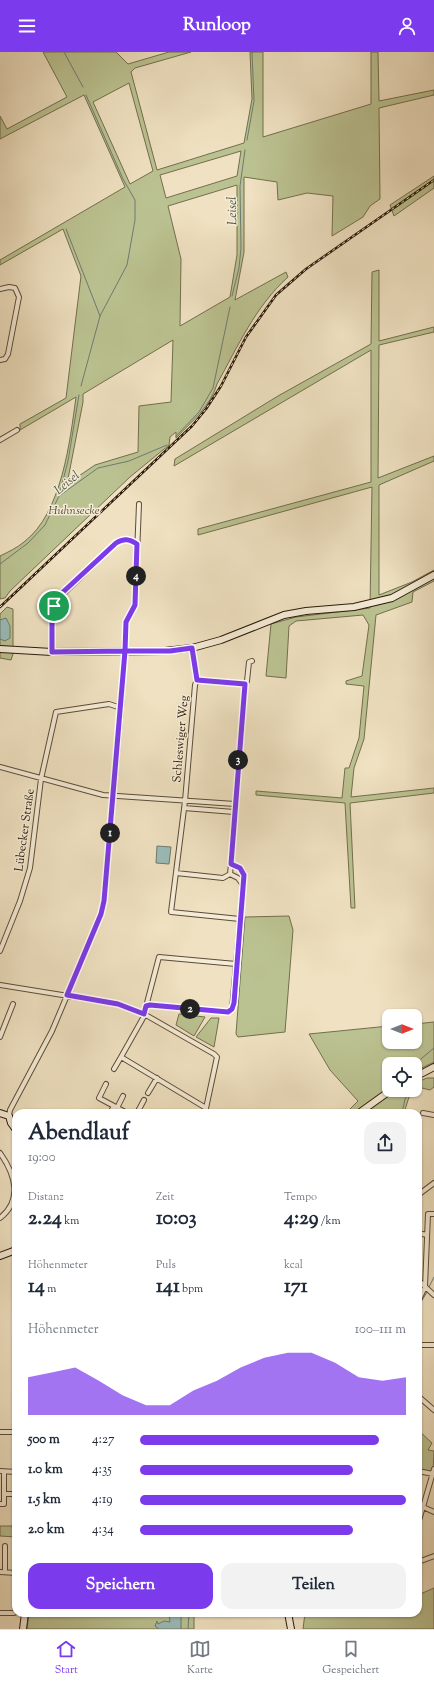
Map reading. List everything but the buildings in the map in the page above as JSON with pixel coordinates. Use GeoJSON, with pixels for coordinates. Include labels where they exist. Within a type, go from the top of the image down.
{"type":"FeatureCollection","features":[{"type":"Feature","properties":{"kind":"street"},"geometry":{"type":"LineString","coordinates":[[0,289],[12,287],[17,290],[19,297],[8,354],[5,359],[0,360]]}},
{"type":"Feature","properties":{"kind":"street"},"geometry":{"type":"LineString","coordinates":[[0,440],[18,430]]}},
{"type":"Feature","properties":{"kind":"street"},"geometry":{"type":"LineString","coordinates":[[12,1124],[9,1116],[10,1110],[52,1031],[101,914],[104,901],[121,708],[126,622],[135,605],[139,504]]}},
{"type":"Feature","properties":{"kind":"street"},"geometry":{"type":"LineString","coordinates":[[52,652],[52,612],[62,593],[116,543],[126,539],[137,544]]}},
{"type":"Feature","properties":{"kind":"street"},"geometry":{"type":"LineString","coordinates":[[0,650],[52,652],[170,651],[192,648],[222,640],[284,615],[306,611],[354,607],[392,598],[434,575]]}},
{"type":"Feature","properties":{"kind":"street","name":"Schleswiger Weg"},"geometry":{"type":"LineString","coordinates":[[192,648],[197,680],[195,685],[185,801],[171,912],[240,919]]}},
{"type":"Feature","properties":{"kind":"street"},"geometry":{"type":"LineString","coordinates":[[230,874],[245,684],[247,681],[249,662],[252,661]]}},
{"type":"Feature","properties":{"kind":"street"},"geometry":{"type":"LineString","coordinates":[[197,680],[245,684]]}},
{"type":"Feature","properties":{"kind":"street","name":"Lübecker Straße"},"geometry":{"type":"LineString","coordinates":[[0,951],[20,901],[30,868],[41,779],[56,712],[109,704],[121,708]]}},
{"type":"Feature","properties":{"kind":"street"},"geometry":{"type":"LineString","coordinates":[[0,767],[41,779],[113,796],[235,804]]}},
{"type":"Feature","properties":{"kind":"street"},"geometry":{"type":"LineString","coordinates":[[184,808],[234,812]]}},
{"type":"Feature","properties":{"kind":"street"},"geometry":{"type":"LineString","coordinates":[[146,1006],[150,1005],[228,1012],[232,1009],[234,1003],[244,871],[231,864]]}},
{"type":"Feature","properties":{"kind":"street"},"geometry":{"type":"LineString","coordinates":[[176,873],[223,878],[230,874]]}},
{"type":"Feature","properties":{"kind":"street"},"geometry":{"type":"LineString","coordinates":[[230,874],[238,878],[242,885]]}},
{"type":"Feature","properties":{"kind":"street"},"geometry":{"type":"LineString","coordinates":[[114,1069],[144,1014],[159,957],[236,964]]}},
{"type":"Feature","properties":{"kind":"street"},"geometry":{"type":"LineString","coordinates":[[0,985],[118,1004],[144,1014],[217,1057],[206,1108],[121,1057]]}},
{"type":"Feature","properties":{"kind":"street"},"geometry":{"type":"LineString","coordinates":[[0,1037],[13,1004]]}},
{"type":"Feature","properties":{"kind":"street"},"geometry":{"type":"LineString","coordinates":[[422,1073],[434,1068]]}},
{"type":"Feature","properties":{"kind":"street"},"geometry":{"type":"LineString","coordinates":[[148,1093],[156,1078]]}},
{"type":"Feature","properties":{"kind":"street"},"geometry":{"type":"LineString","coordinates":[[106,1084],[99,1098],[120,1109]]}},
{"type":"Feature","properties":{"kind":"street"},"geometry":{"type":"LineString","coordinates":[[116,1107],[123,1096]]}},
{"type":"Feature","properties":{"kind":"street"},"geometry":{"type":"LineString","coordinates":[[365,1109],[382,1096]]}},
{"type":"Feature","properties":{"kind":"street"},"geometry":{"type":"LineString","coordinates":[[139,1109],[144,1100]]}},
{"type":"Feature","properties":{"kind":"street"},"geometry":{"type":"LineString","coordinates":[[0,1113],[9,1116]]}},
{"type":"Feature","properties":{"kind":"street"},"geometry":{"type":"LineString","coordinates":[[424,1113],[434,1115]]}},
{"type":"Feature","properties":{"kind":"street"},"geometry":{"type":"LineString","coordinates":[[0,1153],[12,1174]]}},
{"type":"Feature","properties":{"kind":"street"},"geometry":{"type":"LineString","coordinates":[[422,1191],[434,1183]]}},
{"type":"Feature","properties":{"kind":"street"},"geometry":{"type":"LineString","coordinates":[[0,1218],[6,1213],[12,1203]]}},
{"type":"Feature","properties":{"kind":"street"},"geometry":{"type":"LineString","coordinates":[[422,1294],[426,1287],[428,1214],[434,1214]]}},
{"type":"Feature","properties":{"kind":"street"},"geometry":{"type":"LineString","coordinates":[[422,1234],[427,1235]]}},
{"type":"Feature","properties":{"kind":"street"},"geometry":{"type":"LineString","coordinates":[[0,1256],[12,1252]]}},
{"type":"Feature","properties":{"kind":"street"},"geometry":{"type":"LineString","coordinates":[[422,1284],[433,1293]]}},
{"type":"Feature","properties":{"kind":"street"},"geometry":{"type":"LineString","coordinates":[[422,1346],[434,1345]]}},
{"type":"Feature","properties":{"kind":"street"},"geometry":{"type":"LineString","coordinates":[[422,1400],[434,1410]]}},
{"type":"Feature","properties":{"kind":"street"},"geometry":{"type":"LineString","coordinates":[[0,1432],[12,1432]]}},
{"type":"Feature","properties":{"kind":"street"},"geometry":{"type":"LineString","coordinates":[[0,1504],[4,1504],[2,1471],[12,1472]]}},
{"type":"Feature","properties":{"kind":"street"},"geometry":{"type":"LineString","coordinates":[[422,1471],[434,1472],[422,1510]]}},
{"type":"Feature","properties":{"kind":"street"},"geometry":{"type":"LineString","coordinates":[[4,1494],[12,1494]]}},
{"type":"Feature","properties":{"kind":"street"},"geometry":{"type":"LineString","coordinates":[[423,1507],[434,1512]]}},
{"type":"Feature","properties":{"kind":"street"},"geometry":{"type":"LineString","coordinates":[[5,1546],[5,1572]]}},
{"type":"Feature","properties":{"kind":"street"},"geometry":{"type":"LineString","coordinates":[[422,1560],[434,1556]]}},
{"type":"Feature","properties":{"kind":"street"},"geometry":{"type":"LineString","coordinates":[[0,1572],[12,1573]]}},
{"type":"Feature","properties":{"kind":"street"},"geometry":{"type":"LineString","coordinates":[[0,1613],[12,1613]]}},
{"type":"Feature","properties":{"kind":"street"},"geometry":{"type":"LineString","coordinates":[[23,1629],[24,1617]]}},
{"type":"Feature","properties":{"kind":"street"},"geometry":{"type":"LineString","coordinates":[[289,1617],[291,1629]]}},
{"type":"Feature","properties":{"kind":"green space","name":"Huhnsecke"},"geometry":{"type":"Polygon","coordinates":[[[43,52],[116,52],[128,64],[169,52],[191,52],[135,68],[131,72],[157,170],[244,143],[252,99],[250,52],[263,52],[263,137],[371,104],[371,52],[378,52],[379,101],[434,90],[434,95],[379,108],[380,199],[370,206],[363,217],[332,236],[333,196],[307,193],[278,200],[277,182],[244,177],[244,252],[235,300],[286,272],[288,277],[276,289],[257,314],[232,355],[210,399],[200,413],[176,438],[176,432],[170,437],[169,445],[130,477],[10,591],[5,598],[0,599],[0,556],[24,542],[37,529],[56,495],[62,475],[71,434],[76,397],[20,430],[20,424],[66,398],[81,276],[63,229],[0,265],[0,260],[125,187],[84,95],[0,139],[0,116],[7,129],[67,97],[43,52]],[[129,83],[93,102],[130,184],[153,171],[129,83]],[[241,151],[160,175],[166,198],[237,176],[241,151]],[[237,185],[168,206],[181,259],[180,326],[230,297],[237,255],[237,185]],[[173,340],[83,394],[83,402],[67,484],[95,465],[138,452],[139,406],[171,402],[173,340]]]}},
{"type":"Feature","properties":{"kind":"green space"},"geometry":{"type":"Polygon","coordinates":[[[434,176],[434,188],[394,216],[390,205],[434,176]]]}},
{"type":"Feature","properties":{"kind":"green space"},"geometry":{"type":"Polygon","coordinates":[[[379,270],[379,341],[434,327],[434,332],[379,345],[378,478],[434,456],[434,461],[379,485],[379,595],[412,582],[434,570],[434,581],[413,592],[412,602],[376,615],[364,739],[354,768],[351,797],[434,788],[434,793],[350,803],[355,908],[351,908],[345,803],[256,795],[256,791],[342,798],[345,768],[349,768],[359,738],[364,686],[346,684],[346,681],[362,676],[369,625],[363,615],[296,621],[289,626],[286,678],[266,676],[271,624],[296,617],[370,608],[372,487],[198,535],[198,529],[371,482],[371,350],[174,466],[175,459],[278,396],[371,344],[372,272],[379,270]]]}},
{"type":"Feature","properties":{"kind":"green space"},"geometry":{"type":"Polygon","coordinates":[[[7,607],[13,609],[13,654],[11,660],[0,658],[0,614],[7,607]]]}},
{"type":"Feature","properties":{"kind":"green space"},"geometry":{"type":"Polygon","coordinates":[[[289,916],[293,930],[285,1032],[238,1037],[236,1034],[245,917],[289,916]]]}},
{"type":"Feature","properties":{"kind":"green space"},"geometry":{"type":"Polygon","coordinates":[[[179,1014],[205,1017],[194,1036],[176,1025],[179,1014]]]}},
{"type":"Feature","properties":{"kind":"green space"},"geometry":{"type":"Polygon","coordinates":[[[211,1018],[219,1018],[214,1047],[196,1037],[211,1018]]]}},
{"type":"Feature","properties":{"kind":"green space"},"geometry":{"type":"Polygon","coordinates":[[[434,1022],[434,1062],[422,1068],[422,1057],[382,1057],[382,1097],[409,1097],[405,1109],[350,1109],[358,1101],[330,1070],[309,1034],[382,1027],[382,1049],[422,1049],[422,1023],[434,1022]]]}},
{"type":"Feature","properties":{"kind":"green space"},"geometry":{"type":"Polygon","coordinates":[[[434,1078],[434,1087],[430,1090],[422,1088],[422,1080],[434,1078]]]}},
{"type":"Feature","properties":{"kind":"green space"},"geometry":{"type":"Polygon","coordinates":[[[422,1434],[432,1443],[428,1450],[434,1451],[433,1474],[422,1472],[422,1434]]]}},
{"type":"Feature","properties":{"kind":"green space"},"geometry":{"type":"Polygon","coordinates":[[[0,1526],[12,1526],[12,1537],[0,1536],[0,1526]]]}},
{"type":"Feature","properties":{"kind":"green space"},"geometry":{"type":"Polygon","coordinates":[[[434,1588],[434,1629],[303,1629],[304,1617],[422,1617],[422,1593],[434,1588]]]}},
{"type":"Feature","properties":{"kind":"green space"},"geometry":{"type":"Polygon","coordinates":[[[28,1617],[194,1617],[194,1629],[27,1629],[28,1617]]]}},
{"type":"Feature","properties":{"kind":"water"},"geometry":{"type":"Polygon","coordinates":[[[6,618],[10,626],[10,638],[5,641],[0,639],[0,620],[6,618]]]}},
{"type":"Feature","properties":{"kind":"water"},"geometry":{"type":"Polygon","coordinates":[[[157,846],[171,847],[169,864],[156,863],[157,846]]]}},
{"type":"Feature","properties":{"kind":"water"},"geometry":{"type":"Polygon","coordinates":[[[169,1617],[181,1617],[181,1629],[159,1629],[155,1626],[157,1621],[158,1624],[164,1621],[170,1622],[169,1617]]]}},
{"type":"Feature","properties":{"kind":"waterway"},"geometry":{"type":"LineString","coordinates":[[64,52],[83,87]]}},
{"type":"Feature","properties":{"kind":"waterway","name":"Leisel"},"geometry":{"type":"LineString","coordinates":[[247,140],[254,101],[252,52]]}},
{"type":"Feature","properties":{"kind":"waterway"},"geometry":{"type":"LineString","coordinates":[[81,386],[100,316],[127,265],[135,220],[135,200],[123,179],[86,95]]}},
{"type":"Feature","properties":{"kind":"waterway","name":"Leisel"},"geometry":{"type":"LineString","coordinates":[[232,296],[239,268],[241,248],[240,186],[245,150]]}},
{"type":"Feature","properties":{"kind":"waterway"},"geometry":{"type":"LineString","coordinates":[[66,229],[100,316]]}},
{"type":"Feature","properties":{"kind":"waterway","name":"Leisel"},"geometry":{"type":"LineString","coordinates":[[176,436],[199,412],[213,388],[230,307]]}},
{"type":"Feature","properties":{"kind":"waterway"},"geometry":{"type":"LineString","coordinates":[[59,496],[68,461],[79,395]]}},
{"type":"Feature","properties":{"kind":"waterway","name":"Leisel"},"geometry":{"type":"LineString","coordinates":[[0,564],[28,543],[45,525],[59,496],[98,468],[129,461],[167,445]]}},
{"type":"Feature","properties":{"kind":"waterway"},"geometry":{"type":"LineString","coordinates":[[422,1058],[434,1048]]}},
{"type":"Feature","properties":{"kind":"waterway"},"geometry":{"type":"LineString","coordinates":[[403,1109],[406,1097]]}},
{"type":"Feature","properties":{"kind":"waterway"},"geometry":{"type":"LineString","coordinates":[[429,1287],[434,1277]]}},
{"type":"Feature","properties":{"kind":"waterway"},"geometry":{"type":"LineString","coordinates":[[422,1300],[427,1292]]}},
{"type":"Feature","properties":{"kind":"waterway"},"geometry":{"type":"LineString","coordinates":[[188,1629],[189,1617]]}},
{"type":"Feature","properties":{"kind":"railway"},"geometry":{"type":"LineString","coordinates":[[0,607],[192,426],[206,409],[221,386],[246,337],[276,295],[306,269],[434,180]]}},
{"type":"Feature","properties":{"kind":"route"},"geometry":{"type":"LineString","coordinates":[[54,606],[52,612],[52,652],[125,651],[104,901],[101,914],[67,995],[118,1004],[144,1014],[146,1006],[150,1005],[228,1012],[232,1009],[234,1003],[242,885],[244,882],[244,871],[231,864],[245,684],[197,680],[192,648],[170,651],[125,651],[126,622],[133,612],[135,605],[137,544],[132,540],[126,539],[116,543],[62,593],[54,606]]}}]}
